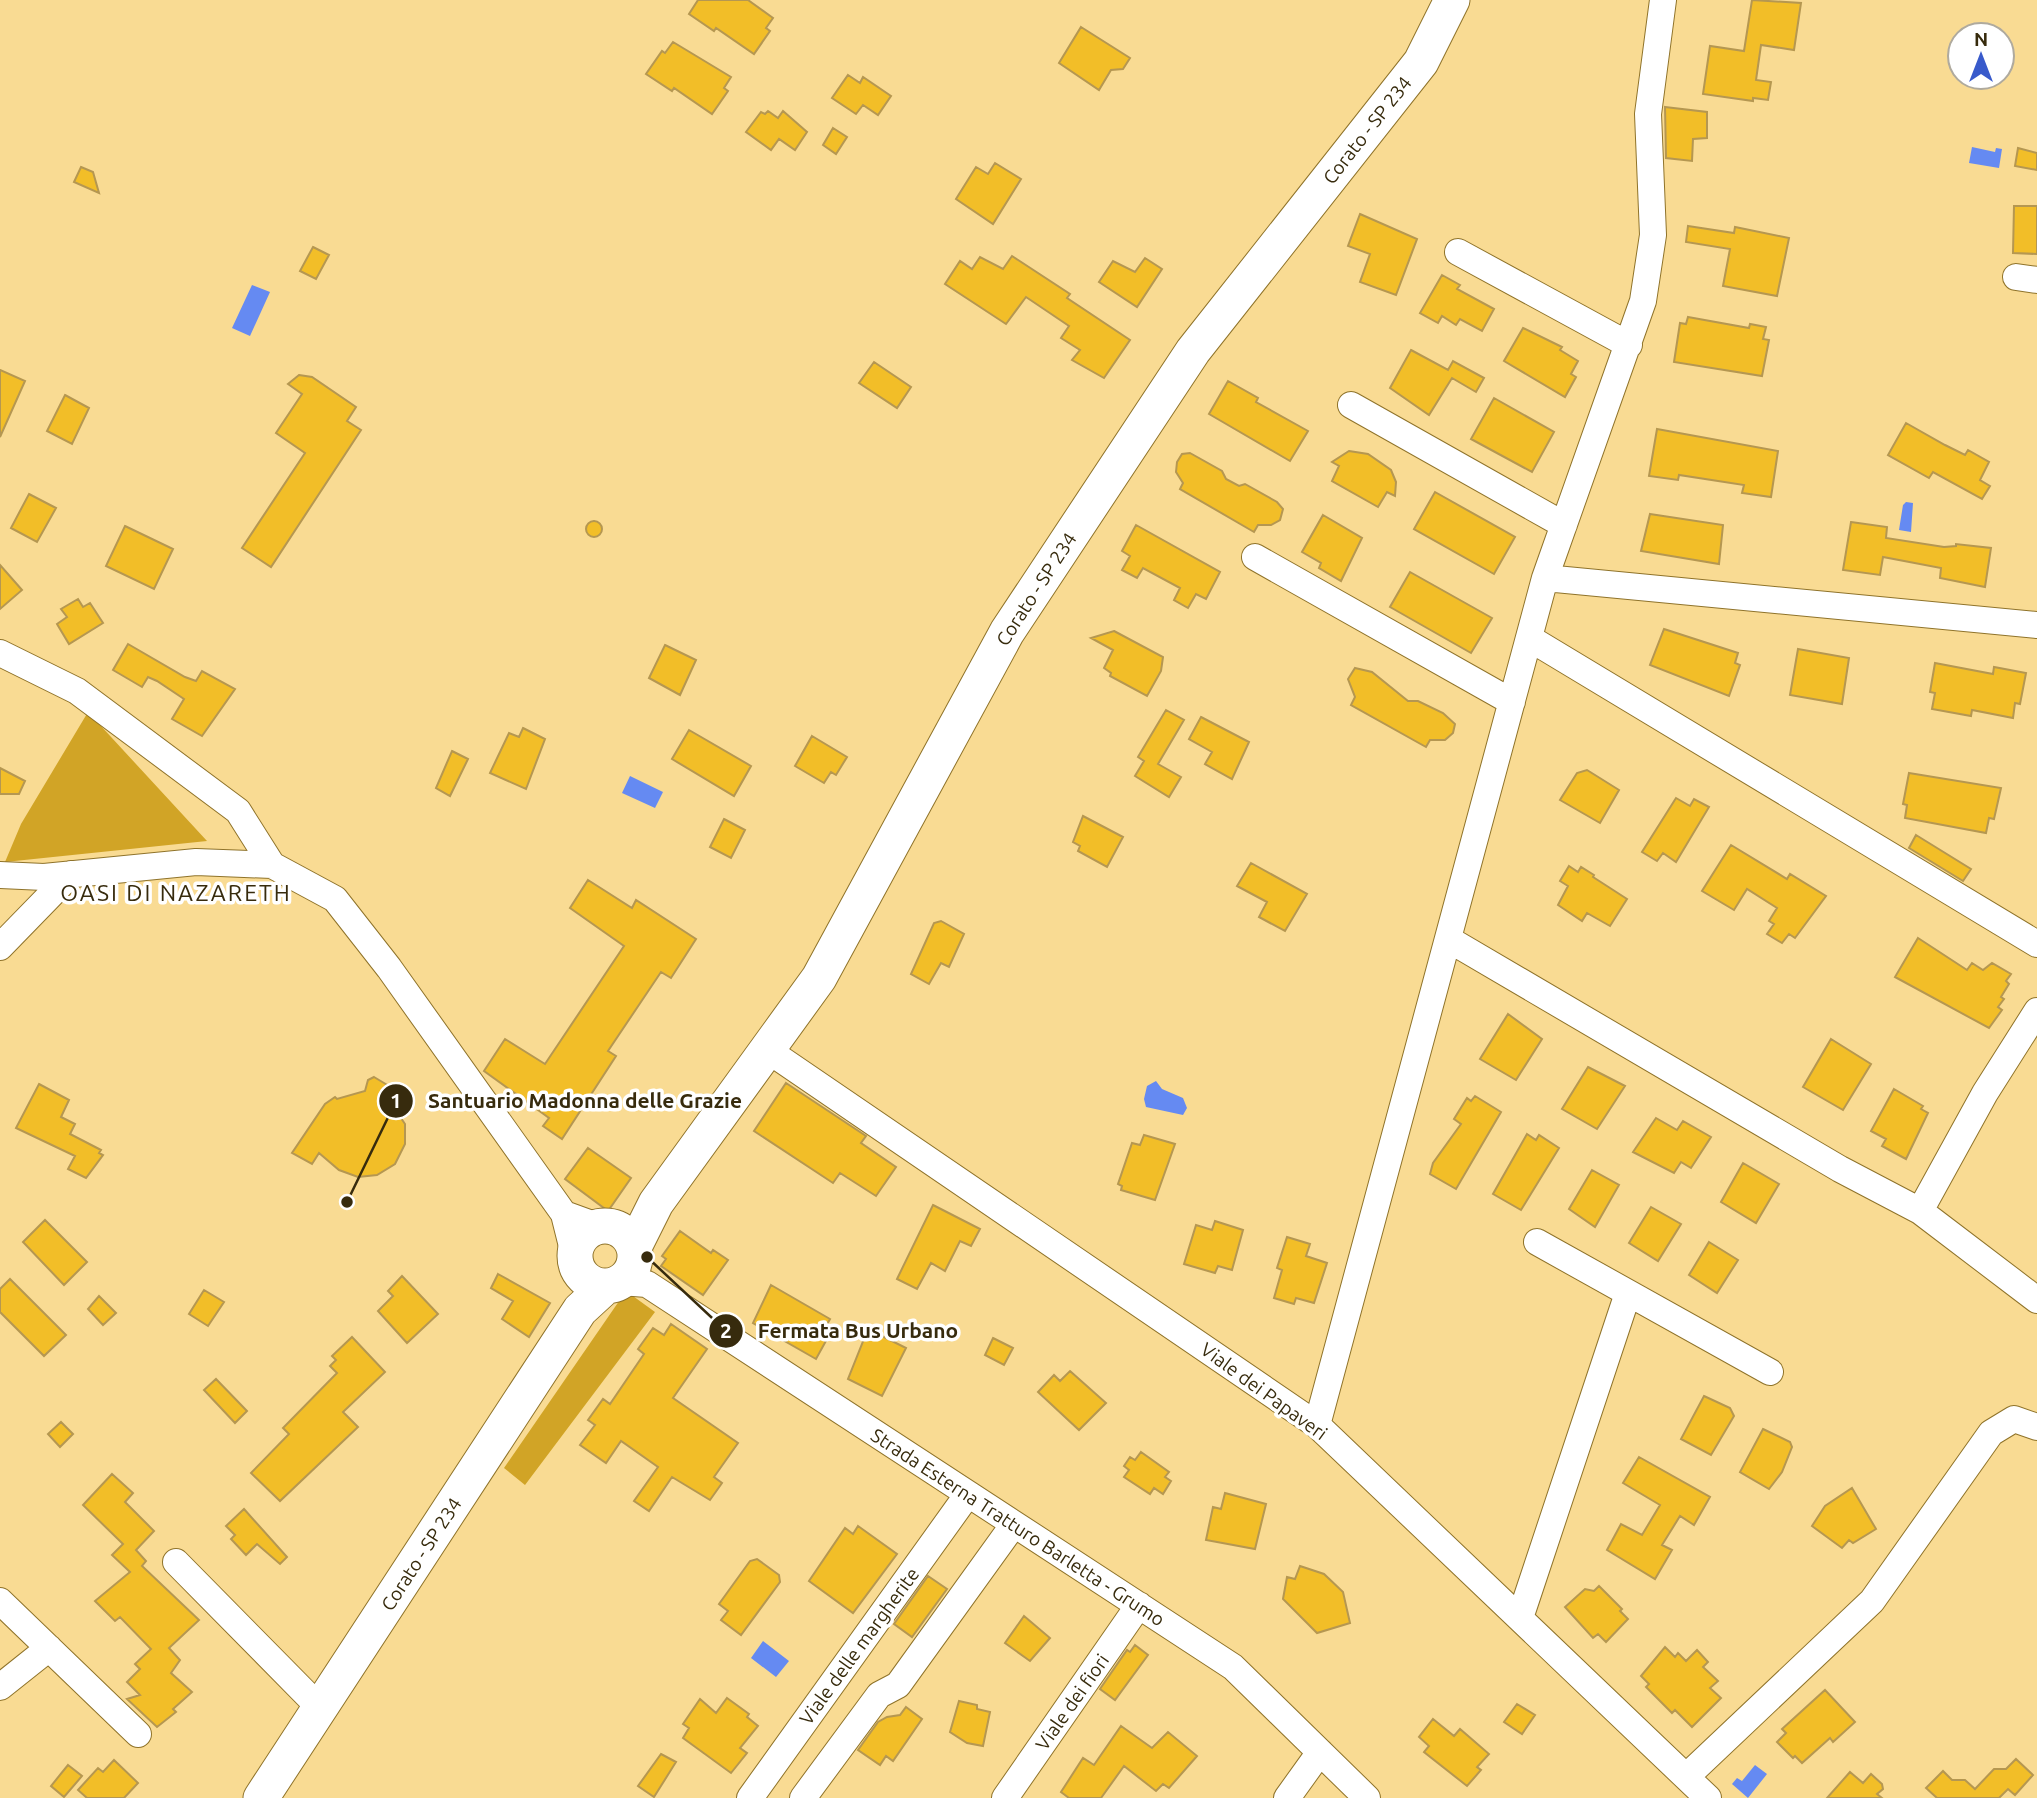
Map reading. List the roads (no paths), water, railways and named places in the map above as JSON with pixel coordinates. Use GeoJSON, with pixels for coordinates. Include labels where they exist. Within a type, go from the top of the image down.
{"type":"FeatureCollection","features":[{"type":"Feature","properties":{"kind":"main road","name":"Corato - SP 234"},"geometry":{"type":"LineString","coordinates":[[261,1798],[608,1265],[819,978],[1007,632],[1193,351],[1421,62],[1452,0]]}},
{"type":"Feature","properties":{"kind":"street"},"geometry":{"type":"LineString","coordinates":[[1317,1425],[1545,578],[1629,345],[1650,272],[1653,235],[1648,114],[1662,0]]}},
{"type":"Feature","properties":{"kind":"street"},"geometry":{"type":"LineString","coordinates":[[1458,252],[1629,345]]}},
{"type":"Feature","properties":{"kind":"street"},"geometry":{"type":"LineString","coordinates":[[1351,405],[1564,525]]}},
{"type":"Feature","properties":{"kind":"street"},"geometry":{"type":"LineString","coordinates":[[1255,557],[1512,702]]}},
{"type":"Feature","properties":{"kind":"street"},"geometry":{"type":"LineString","coordinates":[[1545,578],[2037,625]]}},
{"type":"Feature","properties":{"kind":"street"},"geometry":{"type":"LineString","coordinates":[[1529,638],[2037,944]]}},
{"type":"Feature","properties":{"kind":"street"},"geometry":{"type":"LineString","coordinates":[[0,653],[77,691],[238,811],[272,865]]}},
{"type":"Feature","properties":{"kind":"street","name":"Strada Esterna Tratturo Barletta - Grumo"},"geometry":{"type":"LineString","coordinates":[[0,875],[72,874],[196,862],[272,865],[335,899],[389,968],[564,1214],[608,1265],[968,1494],[1233,1667],[1367,1798]]}},
{"type":"Feature","properties":{"kind":"street"},"geometry":{"type":"LineString","coordinates":[[0,947],[72,874]]}},
{"type":"Feature","properties":{"kind":"street"},"geometry":{"type":"LineString","coordinates":[[1448,939],[1840,1169],[1920,1211],[2037,1300]]}},
{"type":"Feature","properties":{"kind":"street"},"geometry":{"type":"LineString","coordinates":[[1920,1211],[1985,1093],[2037,1011]]}},
{"type":"Feature","properties":{"kind":"street","name":"Viale dei Papaveri"},"geometry":{"type":"LineString","coordinates":[[766,1049],[1317,1425],[1708,1798]]}},
{"type":"Feature","properties":{"kind":"street"},"geometry":{"type":"LineString","coordinates":[[1538,1242],[1770,1372]]}},
{"type":"Feature","properties":{"kind":"street"},"geometry":{"type":"LineString","coordinates":[[1520,1618],[1628,1293]]}},
{"type":"Feature","properties":{"kind":"street"},"geometry":{"type":"LineString","coordinates":[[1686,1777],[1872,1601],[1992,1433],[2014,1419],[2037,1427]]}},
{"type":"Feature","properties":{"kind":"street","name":"Viale delle margherite"},"geometry":{"type":"LineString","coordinates":[[750,1798],[968,1494]]}},
{"type":"Feature","properties":{"kind":"street"},"geometry":{"type":"LineString","coordinates":[[803,1798],[879,1695],[898,1685],[1014,1524]]}},
{"type":"Feature","properties":{"kind":"street"},"geometry":{"type":"LineString","coordinates":[[176,1562],[321,1709]]}},
{"type":"Feature","properties":{"kind":"street"},"geometry":{"type":"LineString","coordinates":[[0,1601],[138,1734]]}},
{"type":"Feature","properties":{"kind":"street","name":"Viale dei fiori"},"geometry":{"type":"LineString","coordinates":[[1005,1798],[1139,1605]]}},
{"type":"Feature","properties":{"kind":"street"},"geometry":{"type":"LineString","coordinates":[[0,1687],[49,1648]]}},
{"type":"Feature","properties":{"kind":"street"},"geometry":{"type":"LineString","coordinates":[[1287,1798],[1320,1752]]}},
{"type":"Feature","properties":{"kind":"water"},"geometry":{"type":"Polygon","coordinates":[[[1972,147],[1995,152],[1996,148],[2002,149],[1999,168],[1969,163],[1972,147]]]}},
{"type":"Feature","properties":{"kind":"water"},"geometry":{"type":"Polygon","coordinates":[[[252,285],[270,292],[250,336],[232,328],[252,285]]]}},
{"type":"Feature","properties":{"kind":"water"},"geometry":{"type":"Polygon","coordinates":[[[1906,502],[1913,503],[1911,532],[1899,530],[1903,505],[1906,502]]]}},
{"type":"Feature","properties":{"kind":"water"},"geometry":{"type":"Polygon","coordinates":[[[630,776],[663,792],[655,808],[622,793],[630,776]]]}},
{"type":"Feature","properties":{"kind":"water"},"geometry":{"type":"Polygon","coordinates":[[[1156,1081],[1162,1089],[1183,1098],[1187,1108],[1183,1115],[1146,1107],[1144,1099],[1147,1086],[1156,1081]]]}},
{"type":"Feature","properties":{"kind":"water"},"geometry":{"type":"Polygon","coordinates":[[[763,1641],[789,1661],[776,1677],[751,1658],[763,1641]]]}},
{"type":"Feature","properties":{"kind":"water"},"geometry":{"type":"Polygon","coordinates":[[[1755,1765],[1767,1774],[1748,1798],[1732,1784],[1737,1778],[1742,1781],[1755,1765]]]}},
{"type":"Feature","properties":{"kind":"place","name":"Santuario Madonna delle Grazie"},"geometry":{"type":"Point","coordinates":[347,1202]}},
{"type":"Feature","properties":{"kind":"place","name":"Fermata Bus Urbano"},"geometry":{"type":"Point","coordinates":[647,1257]}},
{"type":"Feature","properties":{"kind":"district","name":"OASI DI NAZARETH"},"geometry":{"type":"Point","coordinates":[176,892]}}]}
